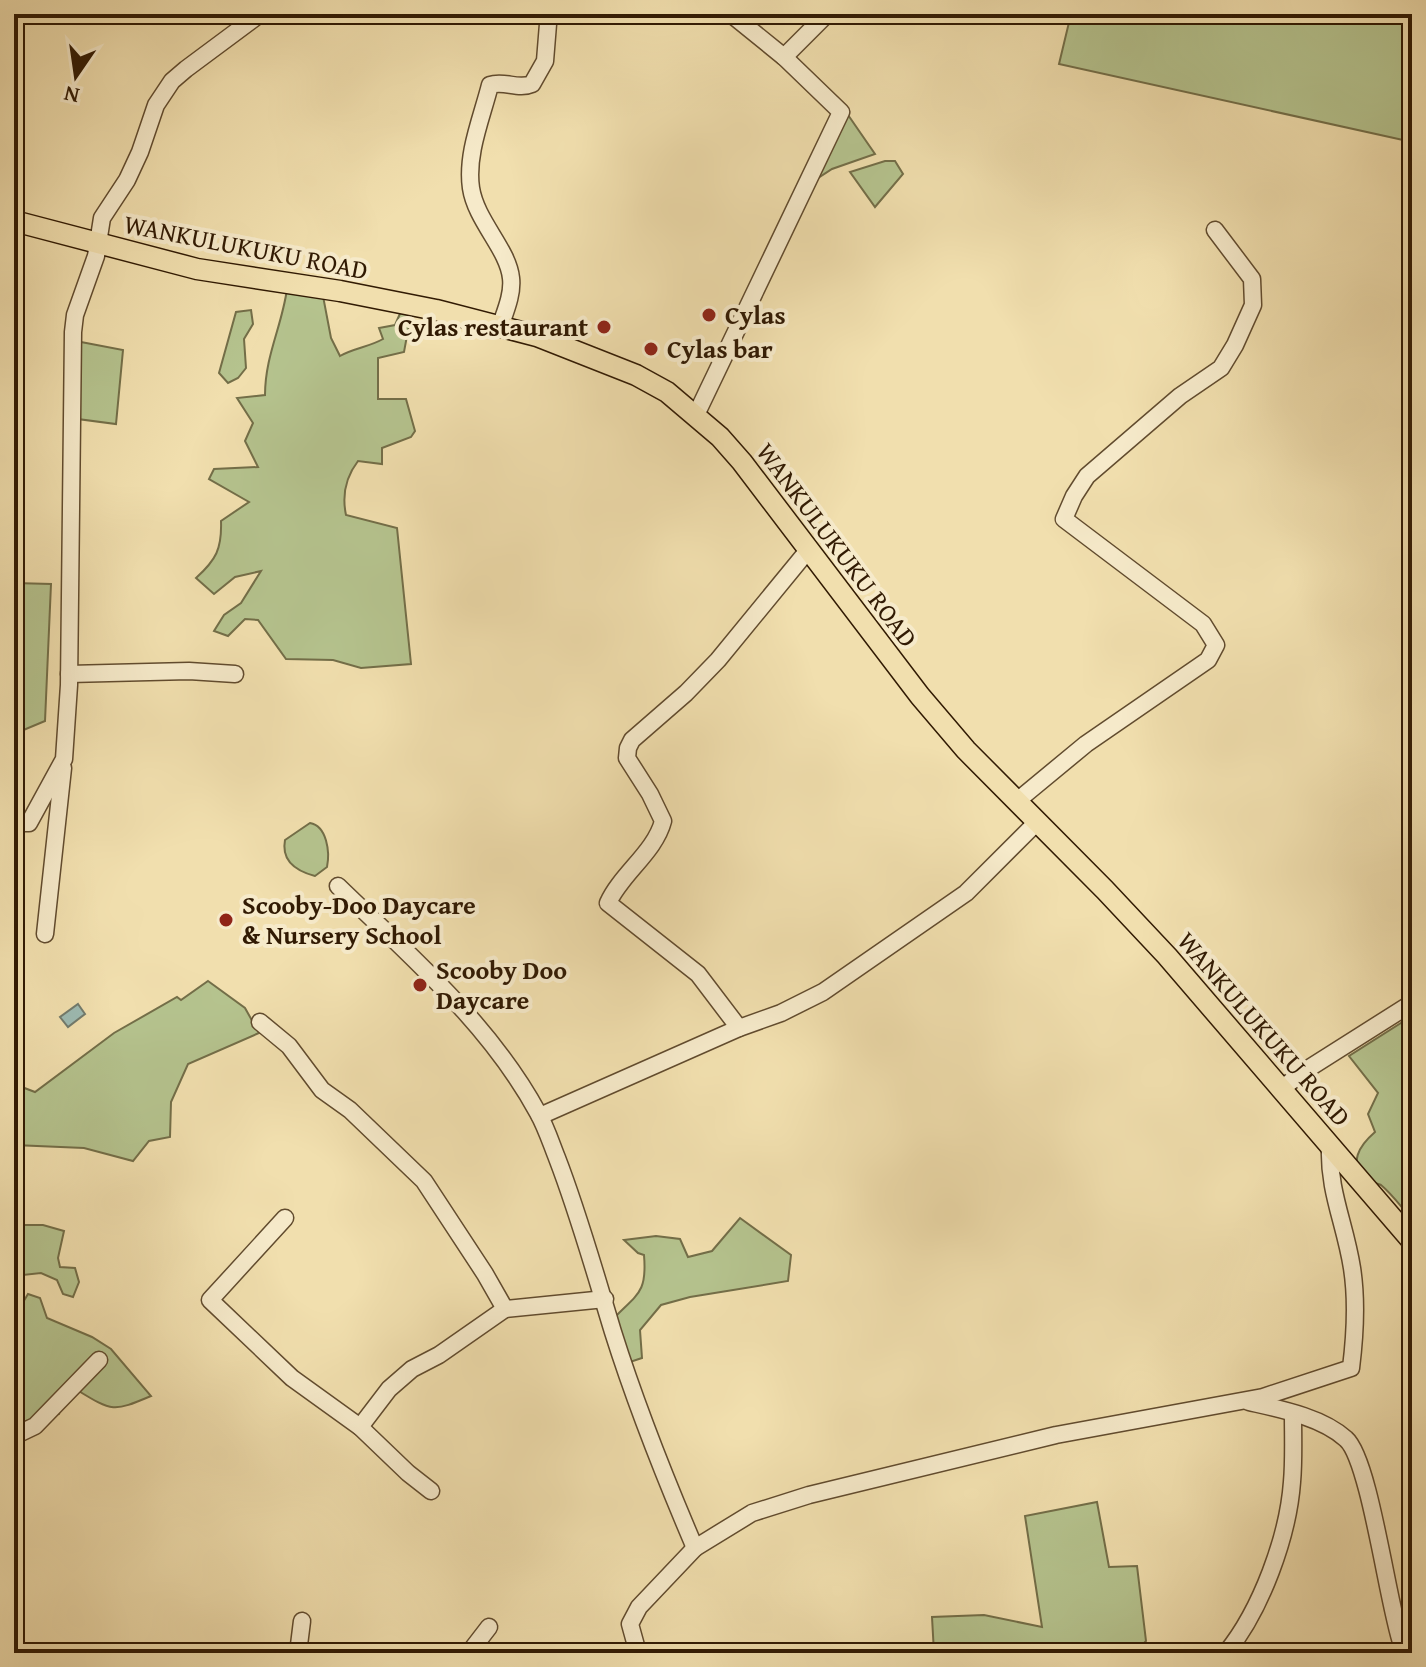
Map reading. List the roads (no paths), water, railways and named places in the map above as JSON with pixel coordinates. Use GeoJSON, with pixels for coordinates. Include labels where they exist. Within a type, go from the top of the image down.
{"type":"FeatureCollection","features":[{"type":"Feature","properties":{"kind":"main road","name":"WANKULUKUKU ROAD"},"geometry":{"type":"LineString","coordinates":[[14,221],[197,269],[340,291],[436,310],[537,336],[636,375],[667,392],[696,415],[742,462],[920,696],[966,750],[1167,956],[1412,1241]]}},
{"type":"Feature","properties":{"kind":"street"},"geometry":{"type":"LineString","coordinates":[[45,934],[64,759],[69,674],[72,349],[75,315],[94,264],[102,218],[127,180],[156,105],[172,81],[260,14]]}},
{"type":"Feature","properties":{"kind":"street"},"geometry":{"type":"LineString","coordinates":[[696,415],[799,196],[840,117],[838,107],[731,14]]}},
{"type":"Feature","properties":{"kind":"street"},"geometry":{"type":"LineString","coordinates":[[784,57],[827,14]]}},
{"type":"Feature","properties":{"kind":"street"},"geometry":{"type":"LineString","coordinates":[[500,327],[511,293],[511,278],[508,266],[473,199],[471,160],[490,85],[520,87],[532,84],[545,61],[548,24]]}},
{"type":"Feature","properties":{"kind":"street"},"geometry":{"type":"LineString","coordinates":[[1017,801],[1086,744],[1208,660],[1216,645],[1203,624],[1064,519],[1087,476],[1180,396],[1221,368],[1235,345],[1253,305],[1252,279],[1215,230]]}},
{"type":"Feature","properties":{"kind":"street"},"geometry":{"type":"LineString","coordinates":[[739,1028],[698,974],[608,903],[621,880],[659,832],[663,821],[627,758],[628,748],[632,740],[718,660],[809,549]]}},
{"type":"Feature","properties":{"kind":"street"},"geometry":{"type":"LineString","coordinates":[[69,674],[189,671],[235,674]]}},
{"type":"Feature","properties":{"kind":"street"},"geometry":{"type":"LineString","coordinates":[[14,823],[29,823],[64,759]]}},
{"type":"Feature","properties":{"kind":"street"},"geometry":{"type":"LineString","coordinates":[[540,1116],[805,1002],[966,893],[1038,821]]}},
{"type":"Feature","properties":{"kind":"street"},"geometry":{"type":"LineString","coordinates":[[338,886],[475,1025],[526,1092],[540,1116],[578,1211],[613,1331],[662,1468],[695,1548]]}},
{"type":"Feature","properties":{"kind":"street"},"geometry":{"type":"LineString","coordinates":[[1280,1090],[1412,1003]]}},
{"type":"Feature","properties":{"kind":"street"},"geometry":{"type":"LineString","coordinates":[[260,1022],[289,1046],[322,1090],[350,1110],[424,1181],[505,1309]]}},
{"type":"Feature","properties":{"kind":"street"},"geometry":{"type":"LineString","coordinates":[[638,1653],[630,1624],[639,1607],[695,1548],[752,1513],[809,1495],[1056,1435],[1244,1401],[1351,1368],[1354,1343],[1352,1270],[1329,1172],[1330,1145]]}},
{"type":"Feature","properties":{"kind":"street"},"geometry":{"type":"LineString","coordinates":[[285,1218],[210,1300],[292,1378],[360,1427],[431,1491]]}},
{"type":"Feature","properties":{"kind":"street"},"geometry":{"type":"LineString","coordinates":[[360,1427],[389,1389],[412,1369],[439,1355],[505,1309],[605,1299]]}},
{"type":"Feature","properties":{"kind":"street"},"geometry":{"type":"LineString","coordinates":[[14,1436],[35,1426],[99,1360]]}},
{"type":"Feature","properties":{"kind":"street"},"geometry":{"type":"LineString","coordinates":[[1244,1401],[1293,1414],[1337,1432],[1353,1445],[1402,1653]]}},
{"type":"Feature","properties":{"kind":"street"},"geometry":{"type":"LineString","coordinates":[[1226,1653],[1249,1618],[1269,1574],[1286,1523],[1292,1484],[1293,1414]]}},
{"type":"Feature","properties":{"kind":"street"},"geometry":{"type":"LineString","coordinates":[[298,1653],[302,1621]]}},
{"type":"Feature","properties":{"kind":"street"},"geometry":{"type":"LineString","coordinates":[[469,1653],[489,1627]]}},
{"type":"Feature","properties":{"kind":"water"},"geometry":{"type":"Polygon","coordinates":[[[78,1004],[85,1014],[68,1027],[60,1017],[78,1004]]]}},
{"type":"Feature","properties":{"kind":"place","name":"Cylas"},"geometry":{"type":"Point","coordinates":[709,315]}},
{"type":"Feature","properties":{"kind":"place","name":"Cylas restaurant"},"geometry":{"type":"Point","coordinates":[604,327]}},
{"type":"Feature","properties":{"kind":"place","name":"Cylas bar"},"geometry":{"type":"Point","coordinates":[651,349]}},
{"type":"Feature","properties":{"kind":"place","name":"Scooby-Doo Daycare & Nursery School"},"geometry":{"type":"Point","coordinates":[226,920]}},
{"type":"Feature","properties":{"kind":"place","name":"Scooby Doo Daycare"},"geometry":{"type":"Point","coordinates":[420,985]}}]}
